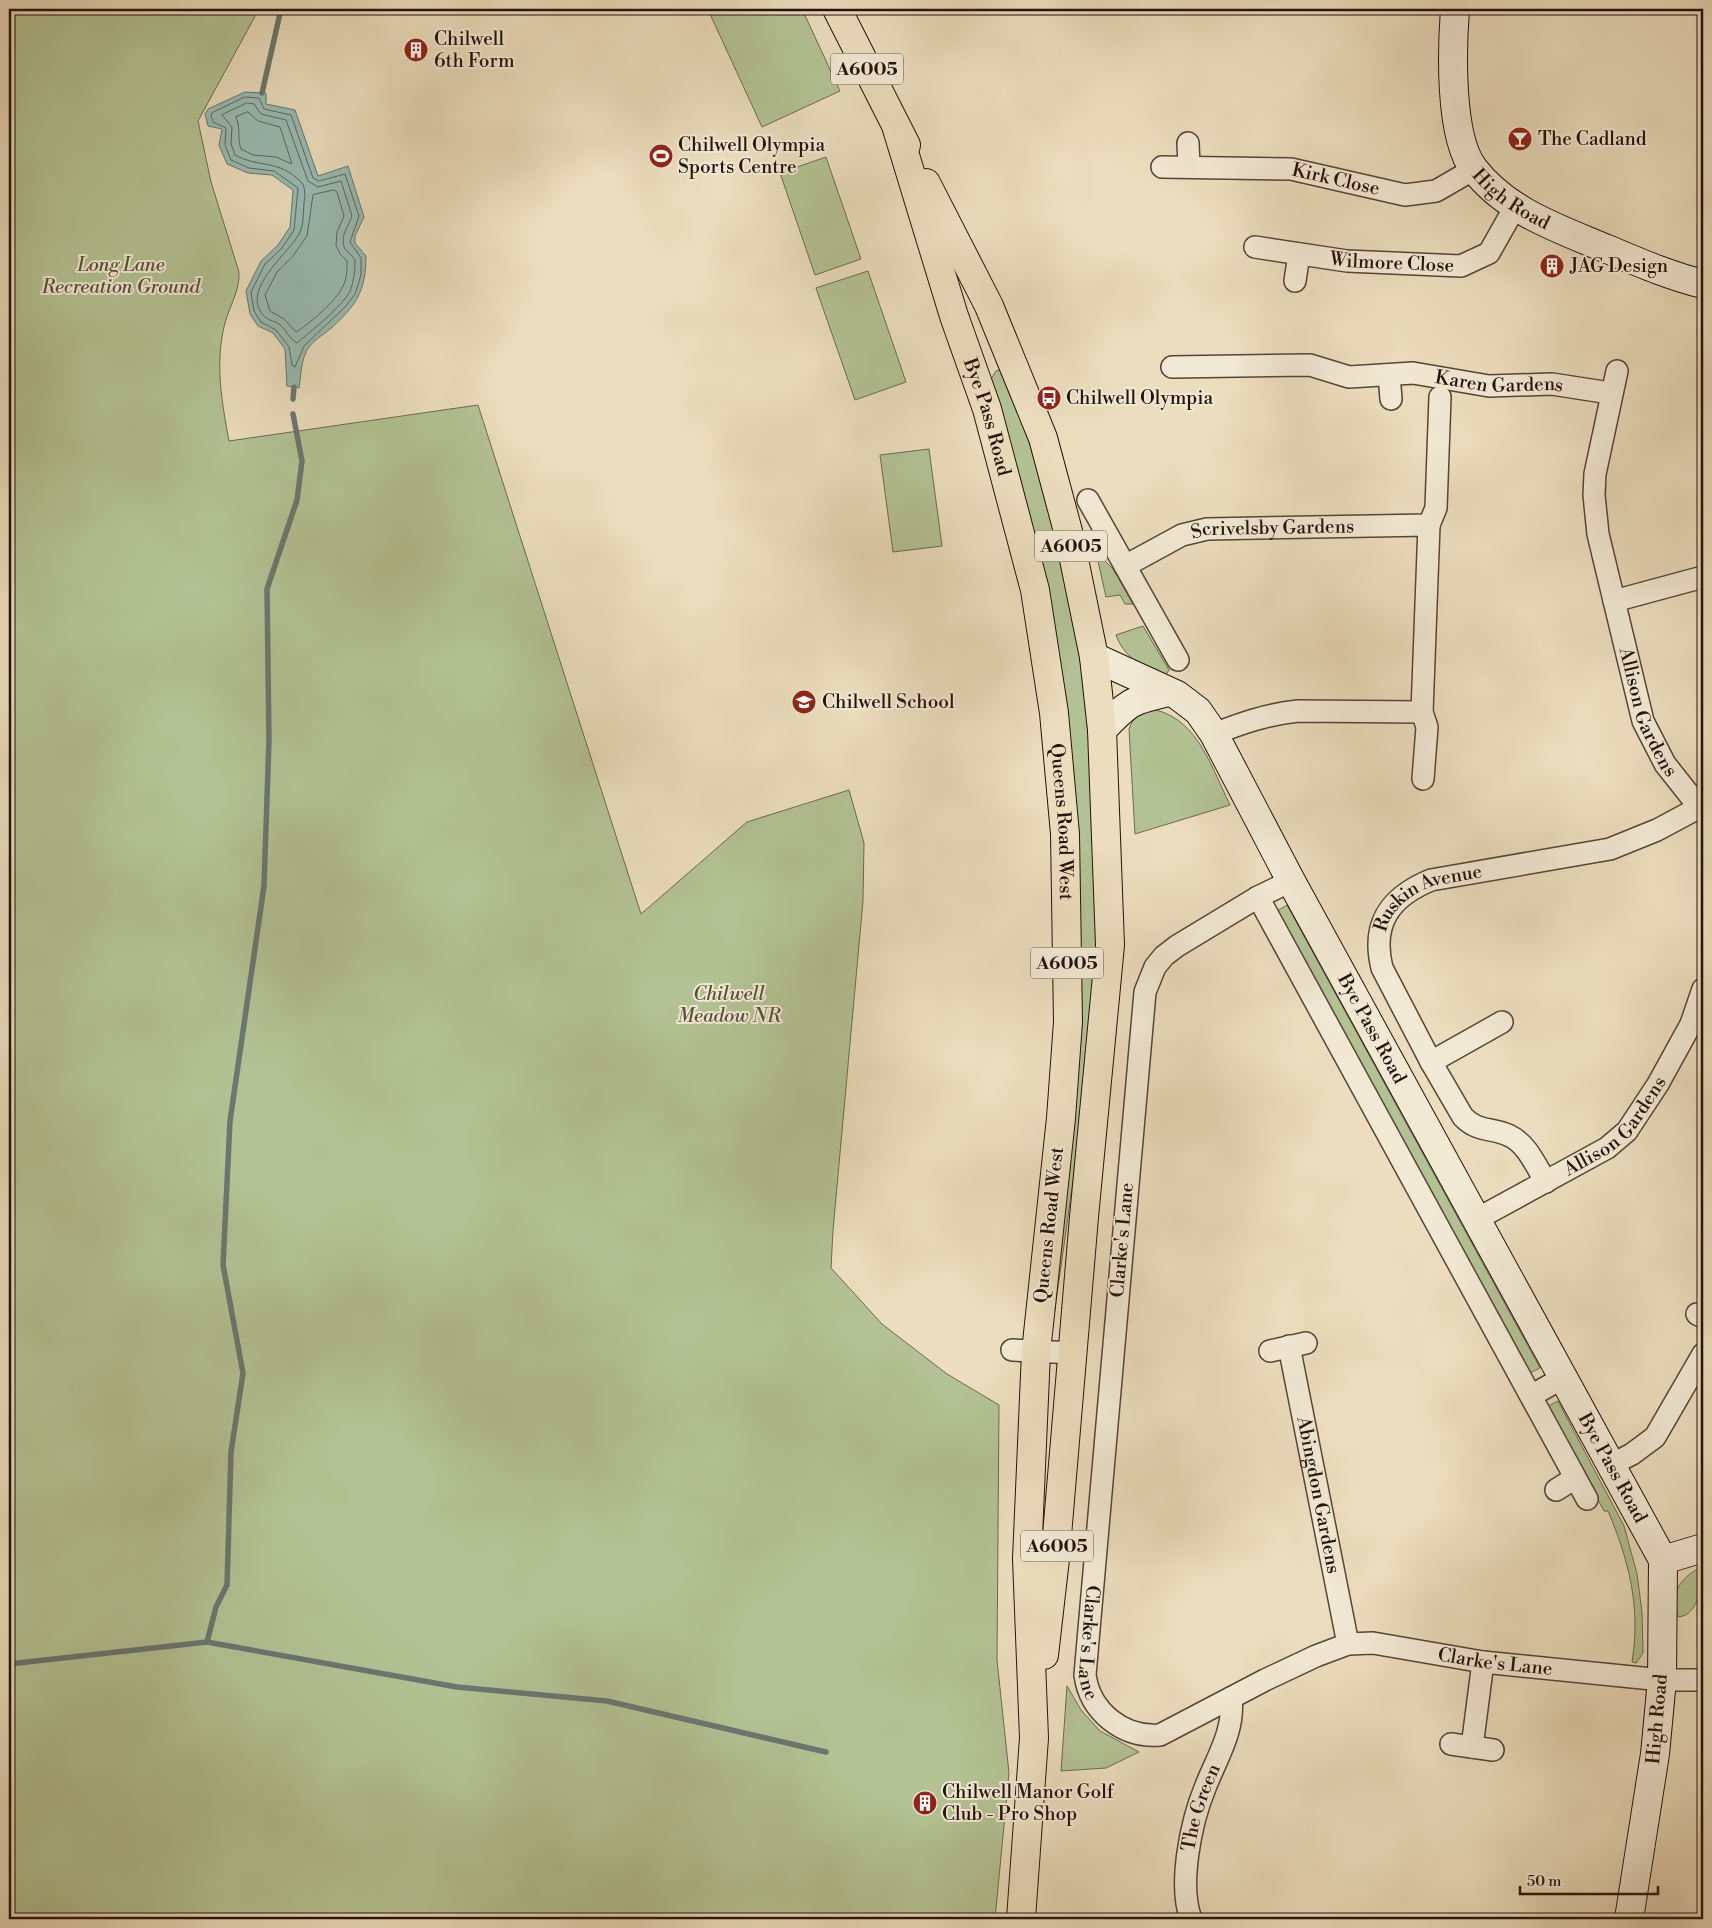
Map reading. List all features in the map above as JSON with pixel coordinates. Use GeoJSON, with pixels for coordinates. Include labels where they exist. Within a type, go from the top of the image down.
{"type":"FeatureCollection","features":[{"type":"Feature","properties":{"kind":"main road","name":"Bye Pass Road"},"geometry":{"type":"LineString","coordinates":[[837,9],[897,129],[959,244],[989,306],[1043,438],[1069,535],[1094,657],[1102,730]]}},
{"type":"Feature","properties":{"kind":"main road","name":"High Road"},"geometry":{"type":"LineString","coordinates":[[1455,9],[1453,45],[1455,100],[1465,147],[1474,169],[1515,207],[1553,227],[1644,264],[1703,284]]}},
{"type":"Feature","properties":{"kind":"main road","name":"Bye Pass Road"},"geometry":{"type":"LineString","coordinates":[[897,129],[954,316],[990,418],[1035,590],[1054,713]]}},
{"type":"Feature","properties":{"kind":"main road","name":"Bye Pass Road"},"geometry":{"type":"LineString","coordinates":[[1094,657],[1188,702],[1214,734],[1292,881],[1663,1560]]}},
{"type":"Feature","properties":{"kind":"main road"},"geometry":{"type":"LineString","coordinates":[[1102,730],[1126,705],[1140,698],[1169,692]]}},
{"type":"Feature","properties":{"kind":"main road","name":"Queens Road West"},"geometry":{"type":"LineString","coordinates":[[1034,1738],[1027,1560],[1024,1351],[1061,1118],[1068,1022],[1065,834],[1054,713]]}},
{"type":"Feature","properties":{"kind":"main road","name":"Queens Road West"},"geometry":{"type":"LineString","coordinates":[[1021,1919],[1034,1738],[1056,1559],[1084,1217],[1110,945],[1102,730]]}},
{"type":"Feature","properties":{"kind":"main road"},"geometry":{"type":"LineString","coordinates":[[1663,1560],[1703,1548]]}},
{"type":"Feature","properties":{"kind":"main road","name":"High Road"},"geometry":{"type":"LineString","coordinates":[[1629,1919],[1653,1763],[1662,1680],[1663,1560]]}},
{"type":"Feature","properties":{"kind":"street"},"geometry":{"type":"LineString","coordinates":[[1188,143],[1189,166]]}},
{"type":"Feature","properties":{"kind":"street","name":"Kirk Close"},"geometry":{"type":"LineString","coordinates":[[1162,167],[1291,169],[1405,196],[1436,191],[1474,169]]}},
{"type":"Feature","properties":{"kind":"street","name":"Wilmore Close"},"geometry":{"type":"LineString","coordinates":[[1255,247],[1347,261],[1461,266],[1488,253],[1515,207]]}},
{"type":"Feature","properties":{"kind":"street"},"geometry":{"type":"LineString","coordinates":[[1295,281],[1299,254]]}},
{"type":"Feature","properties":{"kind":"street","name":"Karen Gardens"},"geometry":{"type":"LineString","coordinates":[[1172,367],[1310,365],[1349,377],[1413,374],[1489,386],[1552,384],[1610,394]]}},
{"type":"Feature","properties":{"kind":"street","name":"Allison Gardens"},"geometry":{"type":"LineString","coordinates":[[1617,371],[1610,394],[1598,453],[1594,496],[1598,534],[1643,721],[1661,758],[1702,810]]}},
{"type":"Feature","properties":{"kind":"street"},"geometry":{"type":"LineString","coordinates":[[1389,375],[1391,399]]}},
{"type":"Feature","properties":{"kind":"street"},"geometry":{"type":"LineString","coordinates":[[1423,779],[1427,727],[1422,712],[1429,525],[1436,508],[1440,397]]}},
{"type":"Feature","properties":{"kind":"street"},"geometry":{"type":"LineString","coordinates":[[1088,500],[1178,660]]}},
{"type":"Feature","properties":{"kind":"street","name":"Scrivelsby Gardens"},"geometry":{"type":"LineString","coordinates":[[1125,566],[1182,535],[1207,529],[1429,525]]}},
{"type":"Feature","properties":{"kind":"street"},"geometry":{"type":"LineString","coordinates":[[1614,601],[1703,577]]}},
{"type":"Feature","properties":{"kind":"street"},"geometry":{"type":"LineString","coordinates":[[1214,734],[1264,716],[1292,712],[1422,712]]}},
{"type":"Feature","properties":{"kind":"street","name":"Ruskin Avenue"},"geometry":{"type":"LineString","coordinates":[[1546,1182],[1525,1149],[1516,1140],[1504,1133],[1484,1130],[1469,1123],[1463,1117],[1431,1062],[1382,968],[1378,951],[1381,925],[1397,900],[1408,891],[1431,880],[1610,849],[1702,810]]}},
{"type":"Feature","properties":{"kind":"street","name":"Clarke's Lane"},"geometry":{"type":"LineString","coordinates":[[1292,881],[1258,897],[1193,935],[1164,956],[1155,967],[1145,992],[1085,1675],[1087,1687],[1098,1710],[1112,1722],[1128,1729],[1150,1736],[1160,1735],[1316,1656],[1348,1644],[1373,1643],[1483,1662],[1662,1680],[1703,1680]]}},
{"type":"Feature","properties":{"kind":"street","name":"Bye Pass Road"},"geometry":{"type":"LineString","coordinates":[[1258,897],[1587,1499]]}},
{"type":"Feature","properties":{"kind":"street","name":"Allison Gardens"},"geometry":{"type":"LineString","coordinates":[[1477,1219],[1608,1148],[1628,1131],[1658,1084],[1691,1024],[1703,989]]}},
{"type":"Feature","properties":{"kind":"street"},"geometry":{"type":"LineString","coordinates":[[1431,1062],[1502,1022]]}},
{"type":"Feature","properties":{"kind":"street","name":"Abingdon Gardens"},"geometry":{"type":"LineString","coordinates":[[1288,1347],[1348,1644]]}},
{"type":"Feature","properties":{"kind":"street"},"geometry":{"type":"LineString","coordinates":[[1024,1351],[1074,1353]]}},
{"type":"Feature","properties":{"kind":"street"},"geometry":{"type":"LineString","coordinates":[[1611,1465],[1638,1450],[1655,1437],[1703,1354]]}},
{"type":"Feature","properties":{"kind":"street"},"geometry":{"type":"LineString","coordinates":[[1531,1396],[1564,1377]]}},
{"type":"Feature","properties":{"kind":"street","name":"Bye Pass Road"},"geometry":{"type":"LineString","coordinates":[[1556,1490],[1576,1478]]}},
{"type":"Feature","properties":{"kind":"street"},"geometry":{"type":"LineString","coordinates":[[1472,1747],[1483,1662]]}},
{"type":"Feature","properties":{"kind":"street","name":"The Green"},"geometry":{"type":"LineString","coordinates":[[1191,1919],[1184,1889],[1187,1863],[1198,1808],[1232,1721],[1231,1698]]}},
{"type":"Feature","properties":{"kind":"street"},"geometry":{"type":"LineString","coordinates":[[1451,1744],[1493,1750]]}},
{"type":"Feature","properties":{"kind":"green space"},"geometry":{"type":"Polygon","coordinates":[[[9,9],[259,9],[198,121],[211,182],[239,272],[238,286],[224,327],[220,356],[222,398],[229,441],[478,405],[641,914],[747,822],[849,790],[864,843],[863,901],[831,1268],[882,1324],[947,1374],[999,1405],[997,1660],[1009,1773],[995,1919],[9,1919],[9,9]]]}},
{"type":"Feature","properties":{"kind":"green space"},"geometry":{"type":"Polygon","coordinates":[[[722,9],[802,9],[840,91],[762,127],[710,14],[722,9]]]}},
{"type":"Feature","properties":{"kind":"green space"},"geometry":{"type":"Polygon","coordinates":[[[826,157],[861,259],[815,275],[780,173],[826,157]]]}},
{"type":"Feature","properties":{"kind":"green space"},"geometry":{"type":"Polygon","coordinates":[[[868,271],[906,382],[855,400],[816,288],[868,271]]]}},
{"type":"Feature","properties":{"kind":"green space"},"geometry":{"type":"Polygon","coordinates":[[[1000,370],[1029,431],[1066,571],[1085,673],[1096,767],[1100,935],[1084,1119],[1075,1167],[1054,1316],[1077,1057],[1039,562],[1027,505],[991,379],[996,371],[1000,370]]]}},
{"type":"Feature","properties":{"kind":"green space"},"geometry":{"type":"Polygon","coordinates":[[[929,449],[942,546],[893,552],[880,455],[929,449]]]}},
{"type":"Feature","properties":{"kind":"green space"},"geometry":{"type":"Polygon","coordinates":[[[1096,552],[1113,569],[1133,604],[1125,604],[1120,595],[1106,597],[1096,552]]]}},
{"type":"Feature","properties":{"kind":"green space"},"geometry":{"type":"Polygon","coordinates":[[[1143,626],[1169,670],[1165,676],[1142,665],[1130,656],[1124,650],[1116,635],[1143,626]]]}},
{"type":"Feature","properties":{"kind":"green space"},"geometry":{"type":"Polygon","coordinates":[[[1156,710],[1171,716],[1194,735],[1210,762],[1230,805],[1135,834],[1129,729],[1136,717],[1156,710]]]}},
{"type":"Feature","properties":{"kind":"green space"},"geometry":{"type":"Polygon","coordinates":[[[1287,905],[1540,1368],[1530,1373],[1277,911],[1287,905]]]}},
{"type":"Feature","properties":{"kind":"green space"},"geometry":{"type":"Polygon","coordinates":[[[1558,1401],[1624,1526],[1637,1574],[1642,1612],[1643,1653],[1636,1663],[1632,1662],[1635,1622],[1634,1603],[1622,1548],[1608,1511],[1604,1511],[1548,1406],[1558,1401]]]}},
{"type":"Feature","properties":{"kind":"green space"},"geometry":{"type":"Polygon","coordinates":[[[1703,1566],[1701,1589],[1695,1605],[1691,1611],[1678,1617],[1675,1600],[1679,1586],[1695,1570],[1703,1566]]]}},
{"type":"Feature","properties":{"kind":"green space"},"geometry":{"type":"Polygon","coordinates":[[[1067,1686],[1081,1710],[1100,1731],[1139,1752],[1106,1768],[1061,1771],[1067,1686]]]}},
{"type":"Feature","properties":{"kind":"water"},"geometry":{"type":"Polygon","coordinates":[[[245,92],[266,93],[266,104],[295,110],[318,176],[348,166],[364,217],[355,236],[355,243],[366,256],[364,279],[358,297],[347,313],[314,341],[307,350],[302,363],[299,388],[287,386],[285,349],[273,333],[258,326],[250,314],[246,291],[261,261],[278,245],[290,227],[293,190],[272,175],[248,173],[227,164],[219,145],[222,129],[208,126],[205,114],[208,109],[245,92]]]}},
{"type":"Feature","properties":{"kind":"waterway"},"geometry":{"type":"LineString","coordinates":[[262,93],[281,9]]}},
{"type":"Feature","properties":{"kind":"waterway"},"geometry":{"type":"LineString","coordinates":[[293,399],[294,387]]}},
{"type":"Feature","properties":{"kind":"waterway"},"geometry":{"type":"LineString","coordinates":[[207,1642],[216,1607],[227,1585],[231,1452],[243,1373],[223,1265],[230,1121],[264,886],[269,740],[267,589],[297,500],[302,461],[293,414]]}},
{"type":"Feature","properties":{"kind":"waterway"},"geometry":{"type":"LineString","coordinates":[[9,1664],[207,1642],[457,1687],[607,1701],[826,1752]]}},
{"type":"Feature","properties":{"kind":"place","name":"Chilwell 6th Form"},"geometry":{"type":"Point","coordinates":[416,50]}},
{"type":"Feature","properties":{"kind":"place","name":"The Cadland"},"geometry":{"type":"Point","coordinates":[1520,139]}},
{"type":"Feature","properties":{"kind":"place","name":"Chilwell Olympia Sports Centre"},"geometry":{"type":"Point","coordinates":[661,156]}},
{"type":"Feature","properties":{"kind":"place","name":"JAG Design"},"geometry":{"type":"Point","coordinates":[1552,266]}},
{"type":"Feature","properties":{"kind":"place","name":"Chilwell Olympia"},"geometry":{"type":"Point","coordinates":[1049,398]}},
{"type":"Feature","properties":{"kind":"place","name":"Chilwell School"},"geometry":{"type":"Point","coordinates":[804,702]}},
{"type":"Feature","properties":{"kind":"place","name":"Chilwell Manor Golf Club - Pro Shop"},"geometry":{"type":"Point","coordinates":[925,1803]}},
{"type":"Feature","properties":{"kind":"park label","name":"Long Lane Recreation Ground"},"geometry":{"type":"Point","coordinates":[121,276]}},
{"type":"Feature","properties":{"kind":"park label","name":"Chilwell Meadow NR"},"geometry":{"type":"Point","coordinates":[729,1005]}}]}
